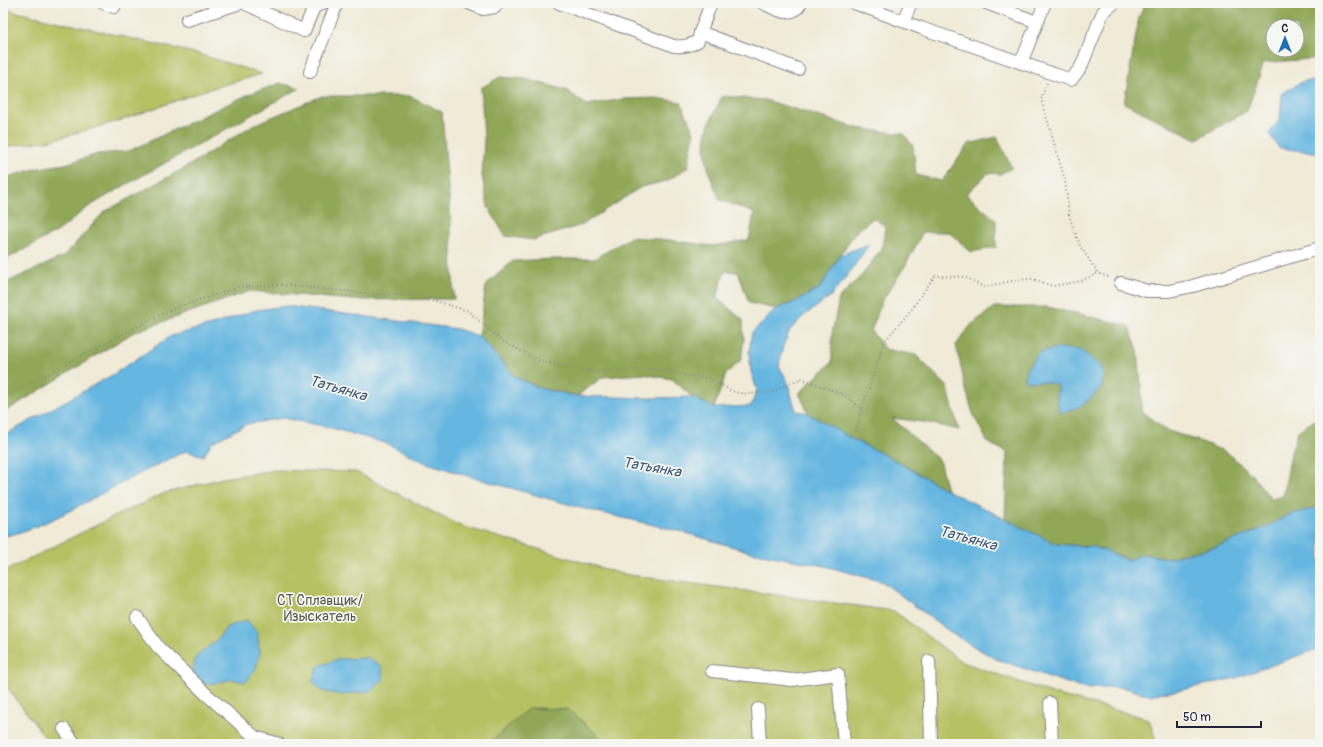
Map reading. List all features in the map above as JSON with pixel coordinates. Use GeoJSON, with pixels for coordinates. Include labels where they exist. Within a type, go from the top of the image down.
{"type":"FeatureCollection","features":[{"type":"Feature","properties":{"kind":"street"},"geometry":{"type":"LineString","coordinates":[[103,3],[114,7],[115,3]]}},
{"type":"Feature","properties":{"kind":"street"},"geometry":{"type":"LineString","coordinates":[[187,20],[240,3]]}},
{"type":"Feature","properties":{"kind":"street"},"geometry":{"type":"LineString","coordinates":[[244,3],[304,31],[314,4]]}},
{"type":"Feature","properties":{"kind":"street"},"geometry":{"type":"LineString","coordinates":[[310,72],[337,3]]}},
{"type":"Feature","properties":{"kind":"street"},"geometry":{"type":"LineString","coordinates":[[469,3],[484,9],[495,7],[497,3]]}},
{"type":"Feature","properties":{"kind":"street"},"geometry":{"type":"LineString","coordinates":[[563,4],[674,46],[682,47],[692,45],[698,41],[711,3]]}},
{"type":"Feature","properties":{"kind":"street"},"geometry":{"type":"LineString","coordinates":[[764,3],[784,13],[794,11],[801,3]]}},
{"type":"Feature","properties":{"kind":"street"},"geometry":{"type":"LineString","coordinates":[[854,3],[1071,80],[1081,67],[1103,12],[1114,3]]}},
{"type":"Feature","properties":{"kind":"street"},"geometry":{"type":"LineString","coordinates":[[903,21],[911,3]]}},
{"type":"Feature","properties":{"kind":"street"},"geometry":{"type":"LineString","coordinates":[[986,3],[1037,22]]}},
{"type":"Feature","properties":{"kind":"street"},"geometry":{"type":"LineString","coordinates":[[1021,63],[1045,3]]}},
{"type":"Feature","properties":{"kind":"street"},"geometry":{"type":"LineString","coordinates":[[700,32],[798,69]]}},
{"type":"Feature","properties":{"kind":"street"},"geometry":{"type":"LineString","coordinates":[[1121,283],[1147,291],[1169,291],[1193,286],[1320,248]]}},
{"type":"Feature","properties":{"kind":"street"},"geometry":{"type":"LineString","coordinates":[[137,617],[158,648],[206,694],[255,737],[279,744]]}},
{"type":"Feature","properties":{"kind":"street"},"geometry":{"type":"LineString","coordinates":[[929,661],[931,744]]}},
{"type":"Feature","properties":{"kind":"street"},"geometry":{"type":"LineString","coordinates":[[712,671],[792,680],[838,674],[844,744]]}},
{"type":"Feature","properties":{"kind":"street"},"geometry":{"type":"LineString","coordinates":[[1050,703],[1052,744]]}},
{"type":"Feature","properties":{"kind":"street"},"geometry":{"type":"LineString","coordinates":[[758,709],[760,744]]}},
{"type":"Feature","properties":{"kind":"street"},"geometry":{"type":"LineString","coordinates":[[64,729],[75,744]]}},
{"type":"Feature","properties":{"kind":"path"},"geometry":{"type":"LineString","coordinates":[[1051,73],[1041,99],[1065,180],[1069,216],[1080,246],[1098,272],[1121,283]]}},
{"type":"Feature","properties":{"kind":"path"},"geometry":{"type":"LineString","coordinates":[[856,431],[884,342],[911,310],[935,276],[965,277],[984,287],[1016,280],[1032,279],[1053,286],[1081,281],[1098,272]]}},
{"type":"Feature","properties":{"kind":"path"},"geometry":{"type":"LineString","coordinates":[[3,399],[88,352],[170,310],[239,287],[282,285],[363,293],[419,296],[468,311],[501,340],[540,361],[594,372],[652,369],[709,379],[734,392],[746,394],[772,392],[801,378],[844,395],[862,408]]}},
{"type":"Feature","properties":{"kind":"green space"},"geometry":{"type":"Polygon","coordinates":[[[1146,3],[1312,3],[1320,16],[1320,58],[1264,63],[1247,111],[1197,139],[1124,103],[1139,17],[1146,3]]]}},
{"type":"Feature","properties":{"kind":"green space"},"geometry":{"type":"Polygon","coordinates":[[[3,9],[199,54],[262,74],[203,91],[122,120],[53,140],[3,147],[3,9]]]}},
{"type":"Feature","properties":{"kind":"green space"},"geometry":{"type":"Polygon","coordinates":[[[500,77],[526,79],[566,90],[587,105],[623,99],[657,98],[681,102],[694,133],[688,167],[667,181],[641,187],[582,225],[533,240],[505,236],[488,207],[482,176],[484,139],[481,88],[500,77]]]}},
{"type":"Feature","properties":{"kind":"green space"},"geometry":{"type":"Polygon","coordinates":[[[280,83],[300,88],[122,187],[85,209],[60,230],[3,261],[3,178],[39,168],[65,164],[98,154],[129,151],[247,95],[280,83]]]}},
{"type":"Feature","properties":{"kind":"green space"},"geometry":{"type":"Polygon","coordinates":[[[322,96],[410,96],[442,112],[451,222],[454,299],[353,300],[250,291],[134,332],[3,413],[3,284],[64,256],[104,212],[188,166],[253,125],[322,96]]]}},
{"type":"Feature","properties":{"kind":"green space"},"geometry":{"type":"Polygon","coordinates":[[[722,96],[765,100],[857,128],[904,134],[913,146],[916,175],[942,181],[968,144],[997,137],[1012,168],[1000,174],[988,173],[966,194],[996,220],[996,247],[971,252],[949,232],[923,232],[905,266],[882,301],[871,331],[885,349],[916,355],[947,386],[959,430],[929,423],[892,418],[939,460],[947,490],[887,456],[856,441],[808,413],[799,393],[832,362],[832,334],[839,298],[863,274],[882,248],[885,226],[873,218],[855,233],[820,288],[795,302],[776,309],[749,303],[738,272],[725,271],[717,298],[743,320],[744,340],[741,360],[726,374],[714,408],[692,397],[672,379],[643,374],[603,377],[577,396],[542,389],[515,377],[479,336],[486,285],[513,261],[594,259],[631,237],[670,240],[712,246],[749,240],[754,213],[720,200],[707,165],[705,146],[708,127],[722,96]]]}},
{"type":"Feature","properties":{"kind":"green space"},"geometry":{"type":"Polygon","coordinates":[[[994,307],[1047,307],[1129,326],[1138,350],[1142,412],[1166,430],[1202,442],[1228,453],[1253,476],[1271,499],[1283,496],[1292,449],[1298,431],[1320,416],[1320,507],[1288,515],[1269,526],[1216,547],[1168,558],[1143,554],[1129,560],[1095,547],[1056,544],[1005,519],[1007,452],[988,443],[973,414],[956,345],[971,325],[994,307]]]}},
{"type":"Feature","properties":{"kind":"green space","name":"СТ Сплавщик/ Изыскатель"},"geometry":{"type":"Polygon","coordinates":[[[275,470],[356,472],[458,525],[622,574],[894,611],[962,662],[1058,695],[1149,719],[1157,744],[50,744],[3,682],[3,572],[117,515],[165,493],[223,478],[275,470]]]}},
{"type":"Feature","properties":{"kind":"green space"},"geometry":{"type":"Polygon","coordinates":[[[529,708],[568,709],[608,744],[488,744],[529,708]]]}},
{"type":"Feature","properties":{"kind":"water"},"geometry":{"type":"Polygon","coordinates":[[[1304,81],[1320,81],[1320,153],[1279,148],[1269,133],[1280,120],[1282,93],[1304,81]]]}},
{"type":"Feature","properties":{"kind":"water","name":"Татьянка"},"geometry":{"type":"Polygon","coordinates":[[[869,244],[831,296],[805,315],[790,330],[783,346],[779,366],[787,380],[796,411],[808,413],[856,441],[887,456],[947,490],[1056,544],[1095,547],[1129,560],[1143,554],[1168,558],[1216,547],[1269,526],[1288,515],[1320,507],[1320,648],[1236,678],[1181,690],[1149,695],[1122,687],[1085,689],[996,659],[954,635],[883,582],[825,566],[751,552],[679,531],[585,509],[424,462],[388,444],[328,427],[283,418],[247,424],[211,443],[204,456],[186,451],[130,478],[72,510],[32,528],[3,537],[3,436],[114,374],[171,336],[215,324],[256,310],[286,306],[458,329],[479,336],[515,377],[542,389],[577,396],[649,398],[692,397],[714,408],[751,406],[757,390],[751,372],[749,352],[752,332],[776,309],[795,302],[820,288],[840,255],[869,244]]]}},
{"type":"Feature","properties":{"kind":"water"},"geometry":{"type":"Polygon","coordinates":[[[1059,348],[1081,350],[1103,368],[1102,387],[1082,406],[1060,413],[1057,401],[1058,385],[1046,382],[1025,381],[1027,368],[1040,352],[1059,348]]]}},
{"type":"Feature","properties":{"kind":"water"},"geometry":{"type":"Polygon","coordinates":[[[247,620],[257,632],[260,652],[256,668],[246,682],[231,679],[217,683],[201,684],[192,672],[196,657],[216,641],[227,627],[247,620]]]}},
{"type":"Feature","properties":{"kind":"water"},"geometry":{"type":"Polygon","coordinates":[[[368,658],[382,667],[383,680],[371,691],[341,695],[322,691],[312,681],[319,666],[339,659],[368,658]]]}}]}
